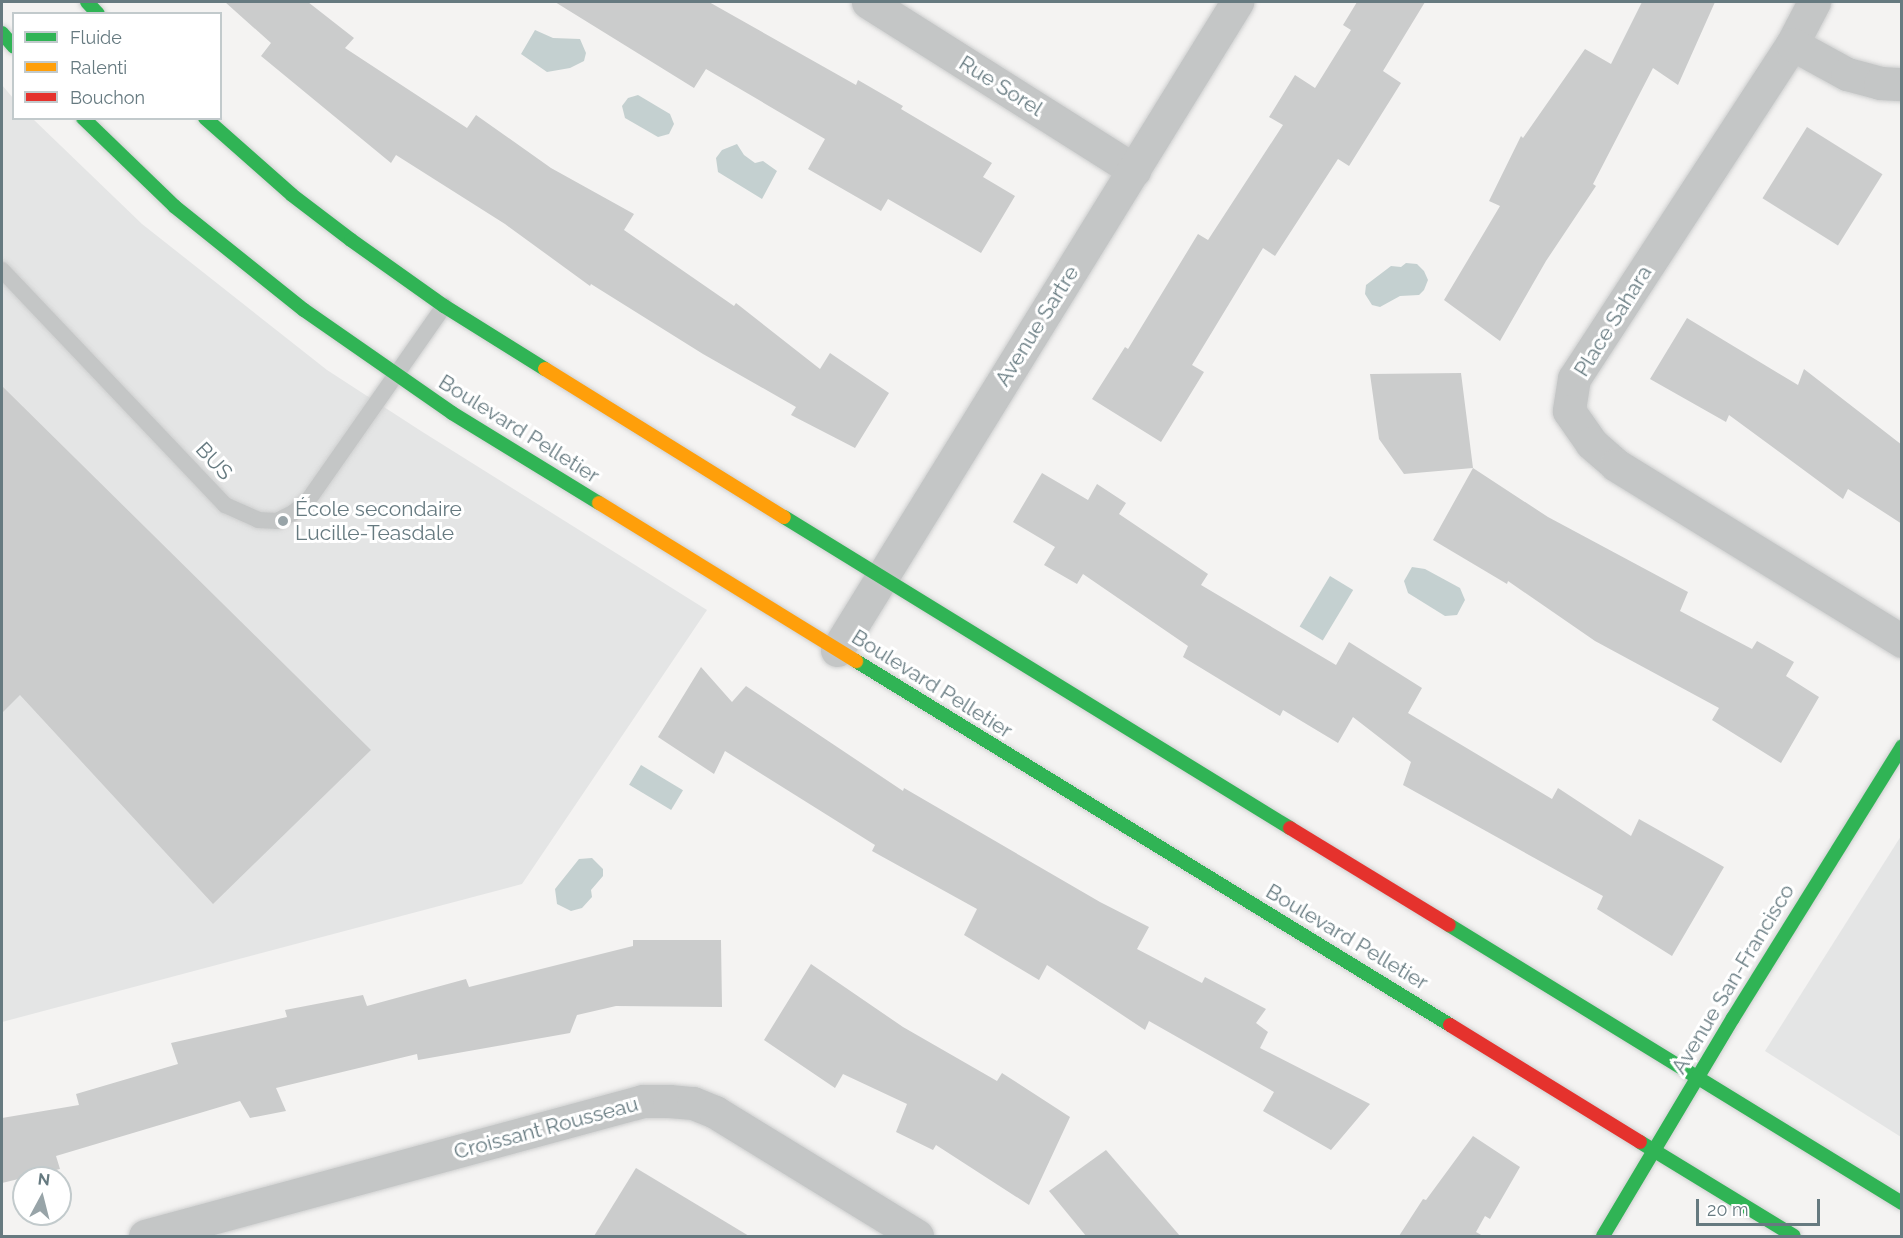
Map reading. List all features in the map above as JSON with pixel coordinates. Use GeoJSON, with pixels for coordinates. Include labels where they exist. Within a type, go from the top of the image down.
{"type":"FeatureCollection","features":[{"type":"Feature","properties":{"kind":"street","name":"Rue Sorel"},"geometry":{"type":"LineString","coordinates":[[867,2],[1134,170]]}},
{"type":"Feature","properties":{"kind":"street","name":"Avenue Sartre"},"geometry":{"type":"LineString","coordinates":[[837,650],[1237,2]]}},
{"type":"Feature","properties":{"kind":"street","name":"Place Sahara"},"geometry":{"type":"LineString","coordinates":[[1814,2],[1792,44],[1574,378],[1569,411],[1591,443],[1616,465],[1902,641]]}},
{"type":"Feature","properties":{"kind":"street"},"geometry":{"type":"LineString","coordinates":[[2,33],[12,45]]}},
{"type":"Feature","properties":{"kind":"street"},"geometry":{"type":"LineString","coordinates":[[1792,44],[1847,74],[1880,83],[1902,84]]}},
{"type":"Feature","properties":{"kind":"street","name":"Boulevard Pelletier"},"geometry":{"type":"LineString","coordinates":[[85,120],[174,206],[230,252],[304,310],[462,419],[1794,1236]]}},
{"type":"Feature","properties":{"kind":"street"},"geometry":{"type":"LineString","coordinates":[[207,120],[292,195],[444,306],[881,578],[1902,1203]]}},
{"type":"Feature","properties":{"kind":"street","name":"Avenue San-Francisco"},"geometry":{"type":"LineString","coordinates":[[1603,1236],[1697,1078],[1902,746]]}},
{"type":"Feature","properties":{"kind":"street","name":"Croissant Rousseau"},"geometry":{"type":"LineString","coordinates":[[145,1236],[185,1231],[643,1101],[693,1103],[715,1112],[916,1236]]}},
{"type":"Feature","properties":{"kind":"lane","name":"BUS"},"geometry":{"type":"LineString","coordinates":[[2,270],[225,505],[258,520],[277,521],[293,513],[309,499],[444,306]]}},
{"type":"Feature","properties":{"kind":"shaded area"},"geometry":{"type":"Polygon","coordinates":[[[535,30],[553,38],[580,39],[586,53],[584,61],[570,68],[547,72],[521,54],[535,30]]]}},
{"type":"Feature","properties":{"kind":"shaded area","name":"École secondaire Lucille-Teasdale"},"geometry":{"type":"Polygon","coordinates":[[[2,85],[12,97],[12,120],[34,120],[142,224],[327,370],[707,610],[522,884],[2,1022],[2,85]]]}},
{"type":"Feature","properties":{"kind":"shaded area"},"geometry":{"type":"Polygon","coordinates":[[[638,95],[670,114],[674,124],[669,134],[658,137],[625,118],[622,106],[628,98],[638,95]]]}},
{"type":"Feature","properties":{"kind":"shaded area"},"geometry":{"type":"Polygon","coordinates":[[[737,144],[744,155],[755,163],[763,161],[777,171],[762,199],[718,172],[716,158],[722,150],[737,144]]]}},
{"type":"Feature","properties":{"kind":"shaded area"},"geometry":{"type":"Polygon","coordinates":[[[1406,263],[1417,264],[1424,271],[1428,280],[1424,290],[1419,295],[1400,296],[1380,307],[1372,305],[1365,294],[1366,285],[1391,266],[1401,267],[1406,263]]]}},
{"type":"Feature","properties":{"kind":"shaded area"},"geometry":{"type":"Polygon","coordinates":[[[1412,567],[1425,569],[1460,588],[1465,600],[1457,615],[1445,616],[1408,593],[1404,581],[1412,567]]]}},
{"type":"Feature","properties":{"kind":"shaded area"},"geometry":{"type":"Polygon","coordinates":[[[1330,576],[1353,590],[1323,640],[1300,627],[1330,576]]]}},
{"type":"Feature","properties":{"kind":"shaded area"},"geometry":{"type":"Polygon","coordinates":[[[641,765],[683,790],[671,810],[629,785],[641,765]]]}},
{"type":"Feature","properties":{"kind":"shaded area"},"geometry":{"type":"Polygon","coordinates":[[[1901,836],[1901,1137],[1765,1051],[1901,836]]]}},
{"type":"Feature","properties":{"kind":"shaded area"},"geometry":{"type":"Polygon","coordinates":[[[592,858],[603,869],[603,876],[591,890],[592,897],[582,908],[571,911],[557,904],[555,889],[579,859],[592,858]]]}},
{"type":"Feature","properties":{"kind":"building"},"geometry":{"type":"Polygon","coordinates":[[[225,2],[308,2],[354,38],[345,48],[467,128],[476,115],[551,168],[634,214],[624,230],[734,306],[736,303],[820,369],[830,353],[889,393],[855,448],[791,415],[796,407],[703,354],[591,284],[590,286],[505,224],[396,155],[391,163],[261,56],[271,43],[225,2]]]}},
{"type":"Feature","properties":{"kind":"building"},"geometry":{"type":"Polygon","coordinates":[[[555,2],[709,2],[856,85],[858,80],[903,106],[901,109],[992,163],[983,177],[1015,196],[981,253],[888,199],[881,211],[808,169],[825,139],[706,69],[694,88],[555,2]]]}},
{"type":"Feature","properties":{"kind":"building"},"geometry":{"type":"Polygon","coordinates":[[[1357,2],[1425,2],[1383,71],[1401,83],[1349,166],[1338,159],[1275,256],[1263,248],[1192,365],[1204,372],[1161,442],[1092,399],[1125,347],[1128,349],[1198,234],[1208,240],[1283,125],[1269,117],[1295,75],[1315,88],[1351,30],[1343,25],[1357,2]]]}},
{"type":"Feature","properties":{"kind":"building"},"geometry":{"type":"Polygon","coordinates":[[[1642,2],[1715,2],[1678,85],[1653,68],[1593,184],[1596,186],[1546,261],[1500,341],[1444,300],[1500,206],[1489,201],[1521,136],[1523,138],[1585,49],[1611,64],[1642,2]]]}},
{"type":"Feature","properties":{"kind":"building"},"geometry":{"type":"Polygon","coordinates":[[[1807,127],[1882,174],[1838,245],[1762,198],[1807,127]]]}},
{"type":"Feature","properties":{"kind":"building"},"geometry":{"type":"Polygon","coordinates":[[[1687,318],[1798,385],[1804,369],[1902,445],[1902,524],[1848,489],[1843,499],[1729,415],[1726,422],[1650,379],[1687,318]]]}},
{"type":"Feature","properties":{"kind":"building"},"geometry":{"type":"Polygon","coordinates":[[[1461,373],[1473,468],[1404,474],[1379,439],[1370,374],[1461,373]]]}},
{"type":"Feature","properties":{"kind":"building"},"geometry":{"type":"Polygon","coordinates":[[[2,386],[371,750],[213,904],[20,695],[2,713],[2,386]]]}},
{"type":"Feature","properties":{"kind":"building"},"geometry":{"type":"Polygon","coordinates":[[[1473,468],[1548,517],[1688,592],[1680,611],[1752,649],[1757,641],[1794,662],[1786,676],[1819,697],[1781,763],[1712,720],[1719,708],[1595,641],[1508,581],[1507,584],[1433,540],[1473,468]]]}},
{"type":"Feature","properties":{"kind":"building"},"geometry":{"type":"Polygon","coordinates":[[[1042,473],[1088,500],[1097,484],[1126,503],[1119,514],[1208,574],[1201,585],[1336,665],[1349,642],[1422,688],[1408,713],[1552,799],[1558,788],[1631,836],[1639,819],[1724,867],[1672,956],[1597,909],[1603,896],[1403,785],[1411,762],[1353,717],[1338,743],[1283,710],[1280,716],[1183,657],[1188,646],[1083,574],[1077,584],[1044,565],[1055,547],[1013,522],[1042,473]]]}},
{"type":"Feature","properties":{"kind":"building"},"geometry":{"type":"Polygon","coordinates":[[[701,667],[732,702],[746,686],[903,791],[904,788],[1100,902],[1149,927],[1137,949],[1202,983],[1205,977],[1266,1009],[1256,1023],[1268,1032],[1260,1048],[1370,1104],[1331,1150],[1263,1111],[1274,1092],[1149,1021],[1145,1030],[1047,965],[1039,980],[964,935],[977,909],[872,851],[875,845],[725,751],[714,774],[658,737],[701,667]]]}},
{"type":"Feature","properties":{"kind":"building"},"geometry":{"type":"Polygon","coordinates":[[[633,940],[721,940],[722,1007],[616,1006],[577,1015],[570,1033],[418,1060],[417,1054],[276,1088],[286,1111],[250,1118],[240,1101],[56,1156],[59,1166],[12,1166],[12,1181],[2,1183],[2,1118],[79,1105],[76,1094],[178,1064],[171,1043],[287,1017],[285,1010],[363,995],[367,1006],[466,979],[469,987],[633,946],[633,940]]]}},
{"type":"Feature","properties":{"kind":"building"},"geometry":{"type":"Polygon","coordinates":[[[811,964],[903,1027],[997,1081],[1002,1073],[1070,1117],[1029,1205],[936,1145],[933,1150],[896,1132],[907,1104],[843,1074],[835,1088],[764,1040],[811,964]]]}},
{"type":"Feature","properties":{"kind":"building"},"geometry":{"type":"Polygon","coordinates":[[[1473,1136],[1520,1167],[1490,1219],[1485,1216],[1476,1232],[1483,1236],[1399,1236],[1423,1199],[1426,1200],[1473,1136]]]}},
{"type":"Feature","properties":{"kind":"building"},"geometry":{"type":"Polygon","coordinates":[[[1106,1150],[1180,1236],[1086,1236],[1049,1191],[1106,1150]]]}},
{"type":"Feature","properties":{"kind":"building"},"geometry":{"type":"Polygon","coordinates":[[[636,1168],[749,1236],[594,1236],[636,1168]]]}},
{"type":"Feature","properties":{"kind":"traffic: fast"},"geometry":{"type":"LineString","coordinates":[[87,2],[96,12]]}},
{"type":"Feature","properties":{"kind":"traffic: fast"},"geometry":{"type":"LineString","coordinates":[[2,33],[12,45]]}},
{"type":"Feature","properties":{"kind":"traffic: fast"},"geometry":{"type":"LineString","coordinates":[[85,120],[174,206],[304,310],[452,413],[599,503]]}},
{"type":"Feature","properties":{"kind":"traffic: fast"},"geometry":{"type":"LineString","coordinates":[[207,120],[292,195],[351,240],[444,306],[545,369]]}},
{"type":"Feature","properties":{"kind":"traffic: fast"},"geometry":{"type":"LineString","coordinates":[[784,517],[1290,828]]}},
{"type":"Feature","properties":{"kind":"traffic: fast"},"geometry":{"type":"LineString","coordinates":[[856,661],[1450,1025]]}},
{"type":"Feature","properties":{"kind":"traffic: fast"},"geometry":{"type":"LineString","coordinates":[[1603,1236],[1733,1018],[1902,746]]}},
{"type":"Feature","properties":{"kind":"traffic: fast"},"geometry":{"type":"LineString","coordinates":[[1449,925],[1902,1203]]}},
{"type":"Feature","properties":{"kind":"traffic: fast"},"geometry":{"type":"LineString","coordinates":[[1640,1142],[1794,1236]]}},
{"type":"Feature","properties":{"kind":"traffic: slow"},"geometry":{"type":"LineString","coordinates":[[545,369],[784,517]]}},
{"type":"Feature","properties":{"kind":"traffic: slow"},"geometry":{"type":"LineString","coordinates":[[599,503],[856,661]]}},
{"type":"Feature","properties":{"kind":"traffic: jam"},"geometry":{"type":"LineString","coordinates":[[1290,828],[1449,925]]}},
{"type":"Feature","properties":{"kind":"traffic: jam"},"geometry":{"type":"LineString","coordinates":[[1450,1025],[1640,1142]]}},
{"type":"Feature","properties":{"kind":"place","name":"École secondaire Lucille-Teasdale"},"geometry":{"type":"Point","coordinates":[283,521]}}]}
